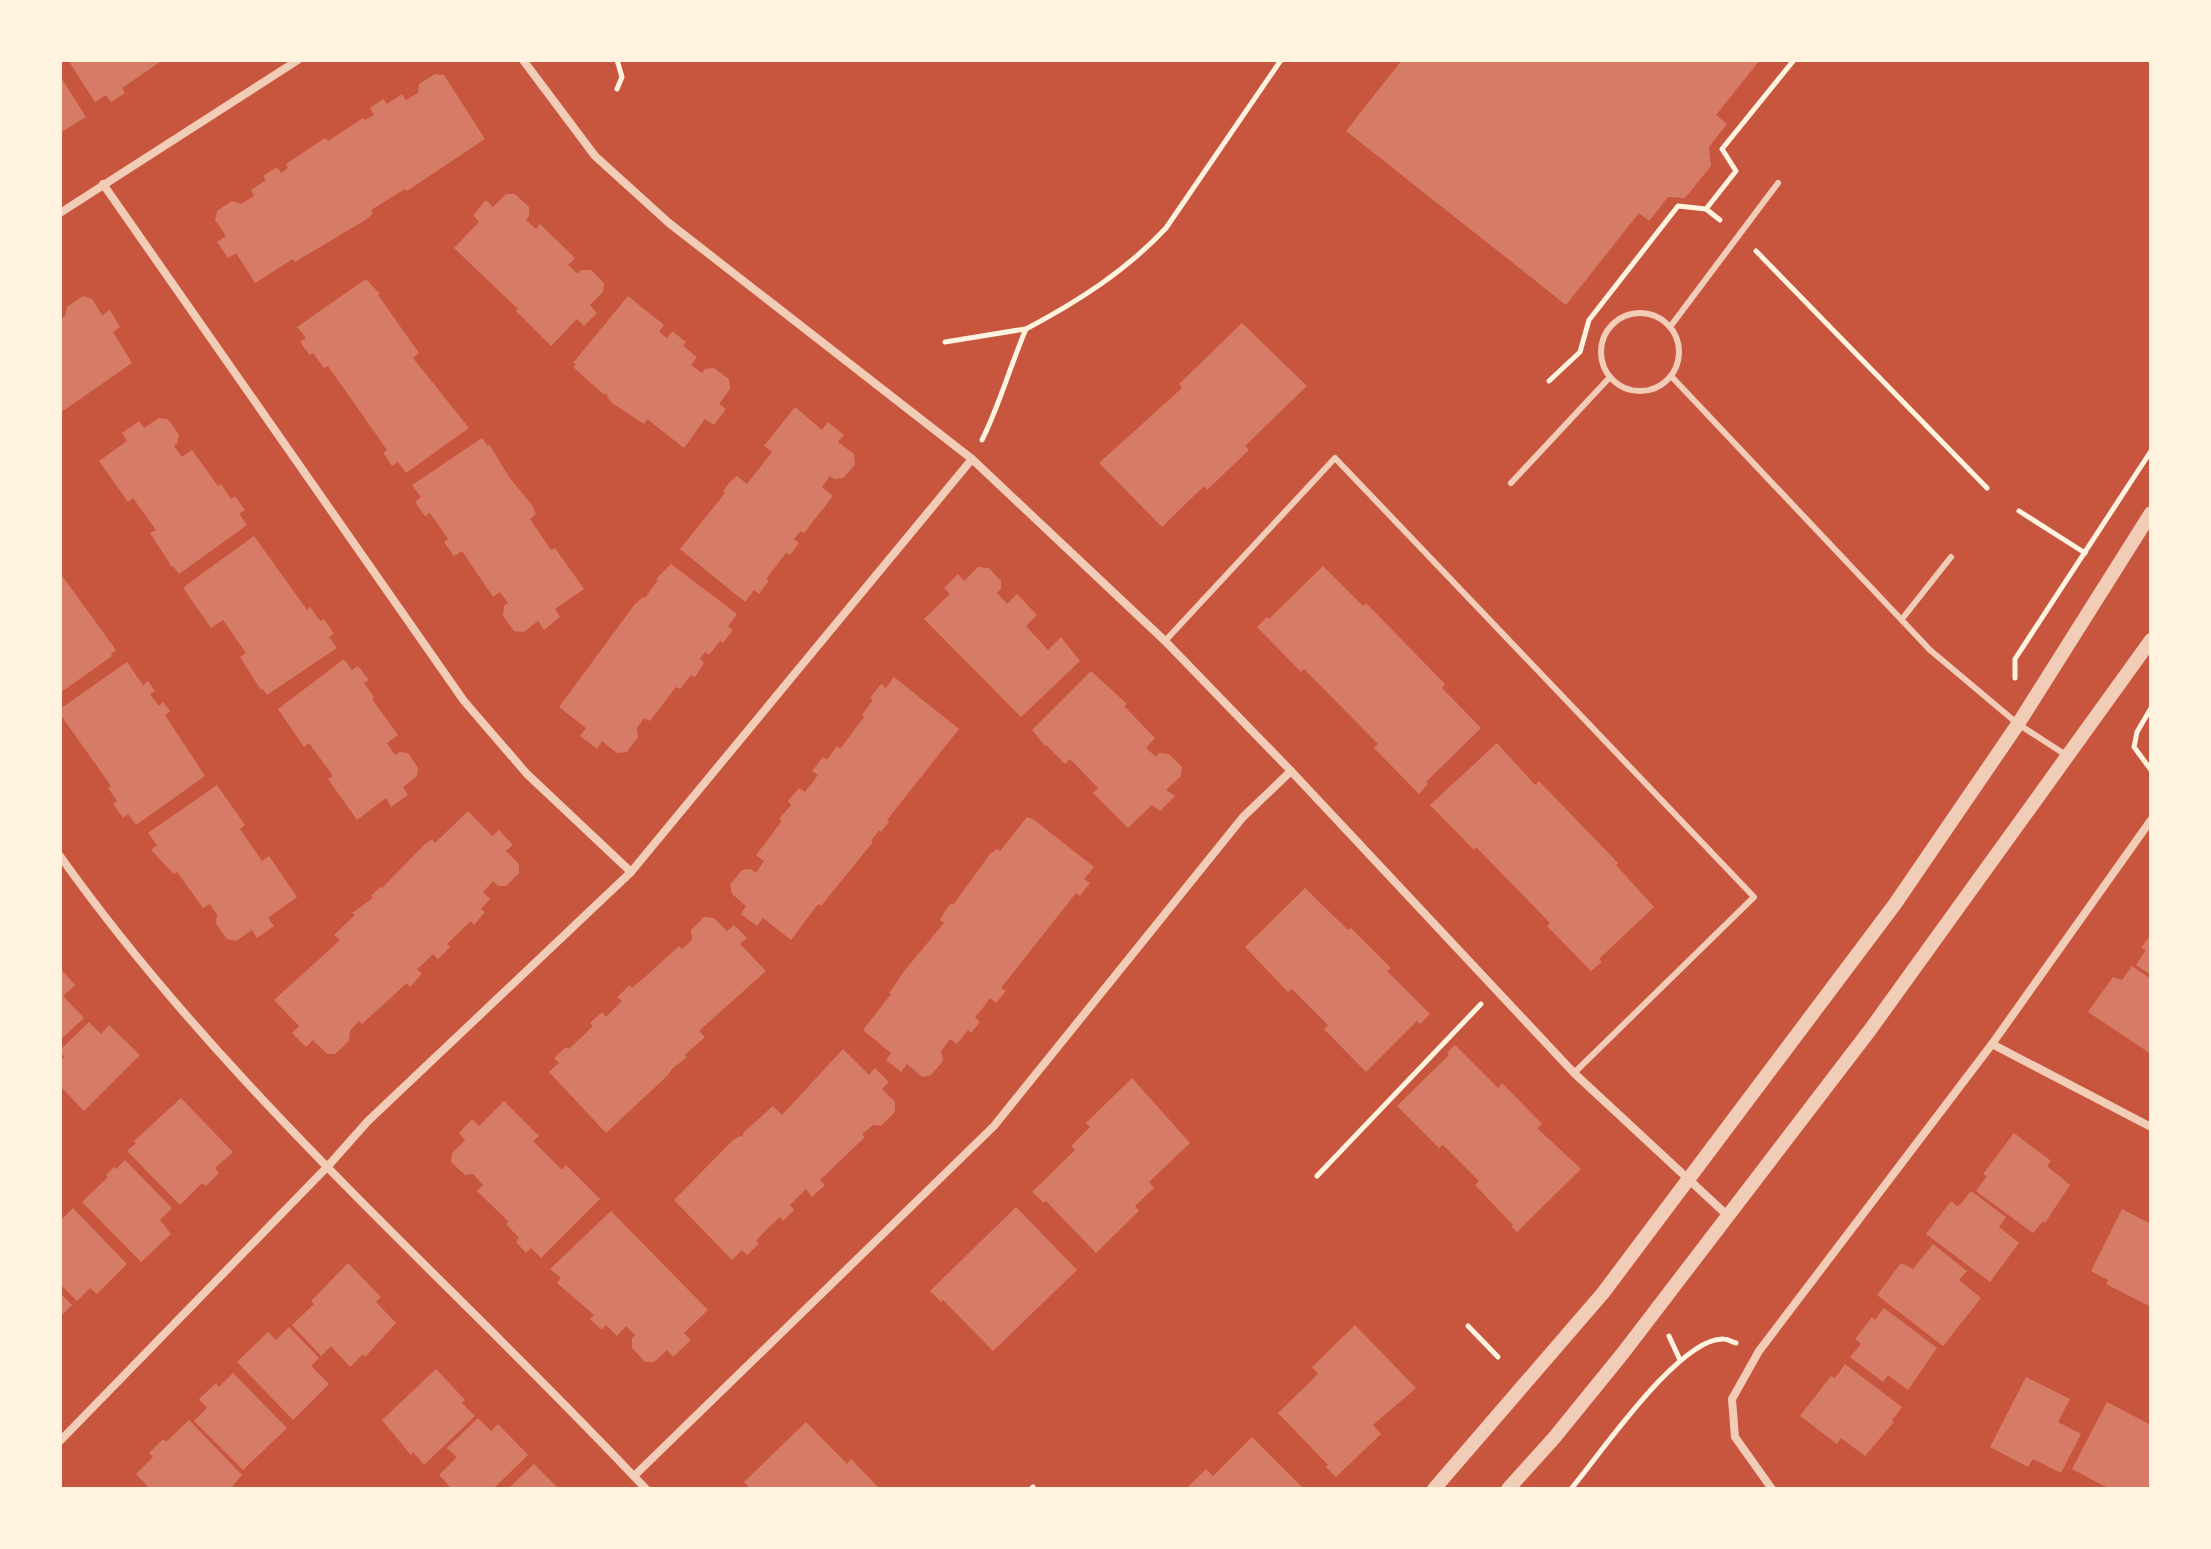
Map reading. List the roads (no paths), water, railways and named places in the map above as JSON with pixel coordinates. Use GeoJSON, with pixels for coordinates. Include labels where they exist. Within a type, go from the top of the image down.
{"type":"FeatureCollection","features":[{"type":"Feature","properties":{"kind":"street"},"geometry":{"type":"LineString","coordinates":[[60,213],[298,60]]}},
{"type":"Feature","properties":{"kind":"street"},"geometry":{"type":"LineString","coordinates":[[523,60],[595,156],[669,223],[972,459],[1165,641],[1574,1073],[1727,1215]]}},
{"type":"Feature","properties":{"kind":"street"},"geometry":{"type":"LineString","coordinates":[[103,184],[464,701],[527,774],[631,872]]}},
{"type":"Feature","properties":{"kind":"street"},"geometry":{"type":"LineString","coordinates":[[60,1441],[368,1121],[631,872],[972,459]]}},
{"type":"Feature","properties":{"kind":"street"},"geometry":{"type":"LineString","coordinates":[[1434,1489],[1603,1293],[1895,904],[2018,724],[2151,513]]}},
{"type":"Feature","properties":{"kind":"street"},"geometry":{"type":"LineString","coordinates":[[1508,1489],[1623,1353],[1870,1030],[2151,640]]}},
{"type":"Feature","properties":{"kind":"street"},"geometry":{"type":"LineString","coordinates":[[634,1476],[994,1126],[1243,817],[1291,771]]}},
{"type":"Feature","properties":{"kind":"street"},"geometry":{"type":"LineString","coordinates":[[1772,1489],[1735,1437],[1732,1399],[1759,1351],[1992,1044],[2151,820]]}},
{"type":"Feature","properties":{"kind":"street"},"geometry":{"type":"LineString","coordinates":[[60,856],[101,913],[200,1034],[646,1489]]}},
{"type":"Feature","properties":{"kind":"street"},"geometry":{"type":"LineString","coordinates":[[1992,1044],[2151,1127]]}},
{"type":"Feature","properties":{"kind":"lane"},"geometry":{"type":"LineString","coordinates":[[1670,327],[1778,183]]}},
{"type":"Feature","properties":{"kind":"lane"},"geometry":{"type":"LineString","coordinates":[[1639,313],[1656,317],[1670,327],[1678,343],[1679,360],[1671,376],[1658,387],[1641,391],[1624,388],[1610,377],[1602,362],[1602,345],[1609,329],[1622,317],[1639,313]]}},
{"type":"Feature","properties":{"kind":"lane"},"geometry":{"type":"LineString","coordinates":[[1671,376],[1930,650],[2018,724],[2066,755]]}},
{"type":"Feature","properties":{"kind":"lane"},"geometry":{"type":"LineString","coordinates":[[1511,483],[1610,377]]}},
{"type":"Feature","properties":{"kind":"lane"},"geometry":{"type":"LineString","coordinates":[[1165,641],[1335,458],[1754,897],[1574,1073]]}},
{"type":"Feature","properties":{"kind":"lane"},"geometry":{"type":"LineString","coordinates":[[1902,619],[1951,557]]}}]}
